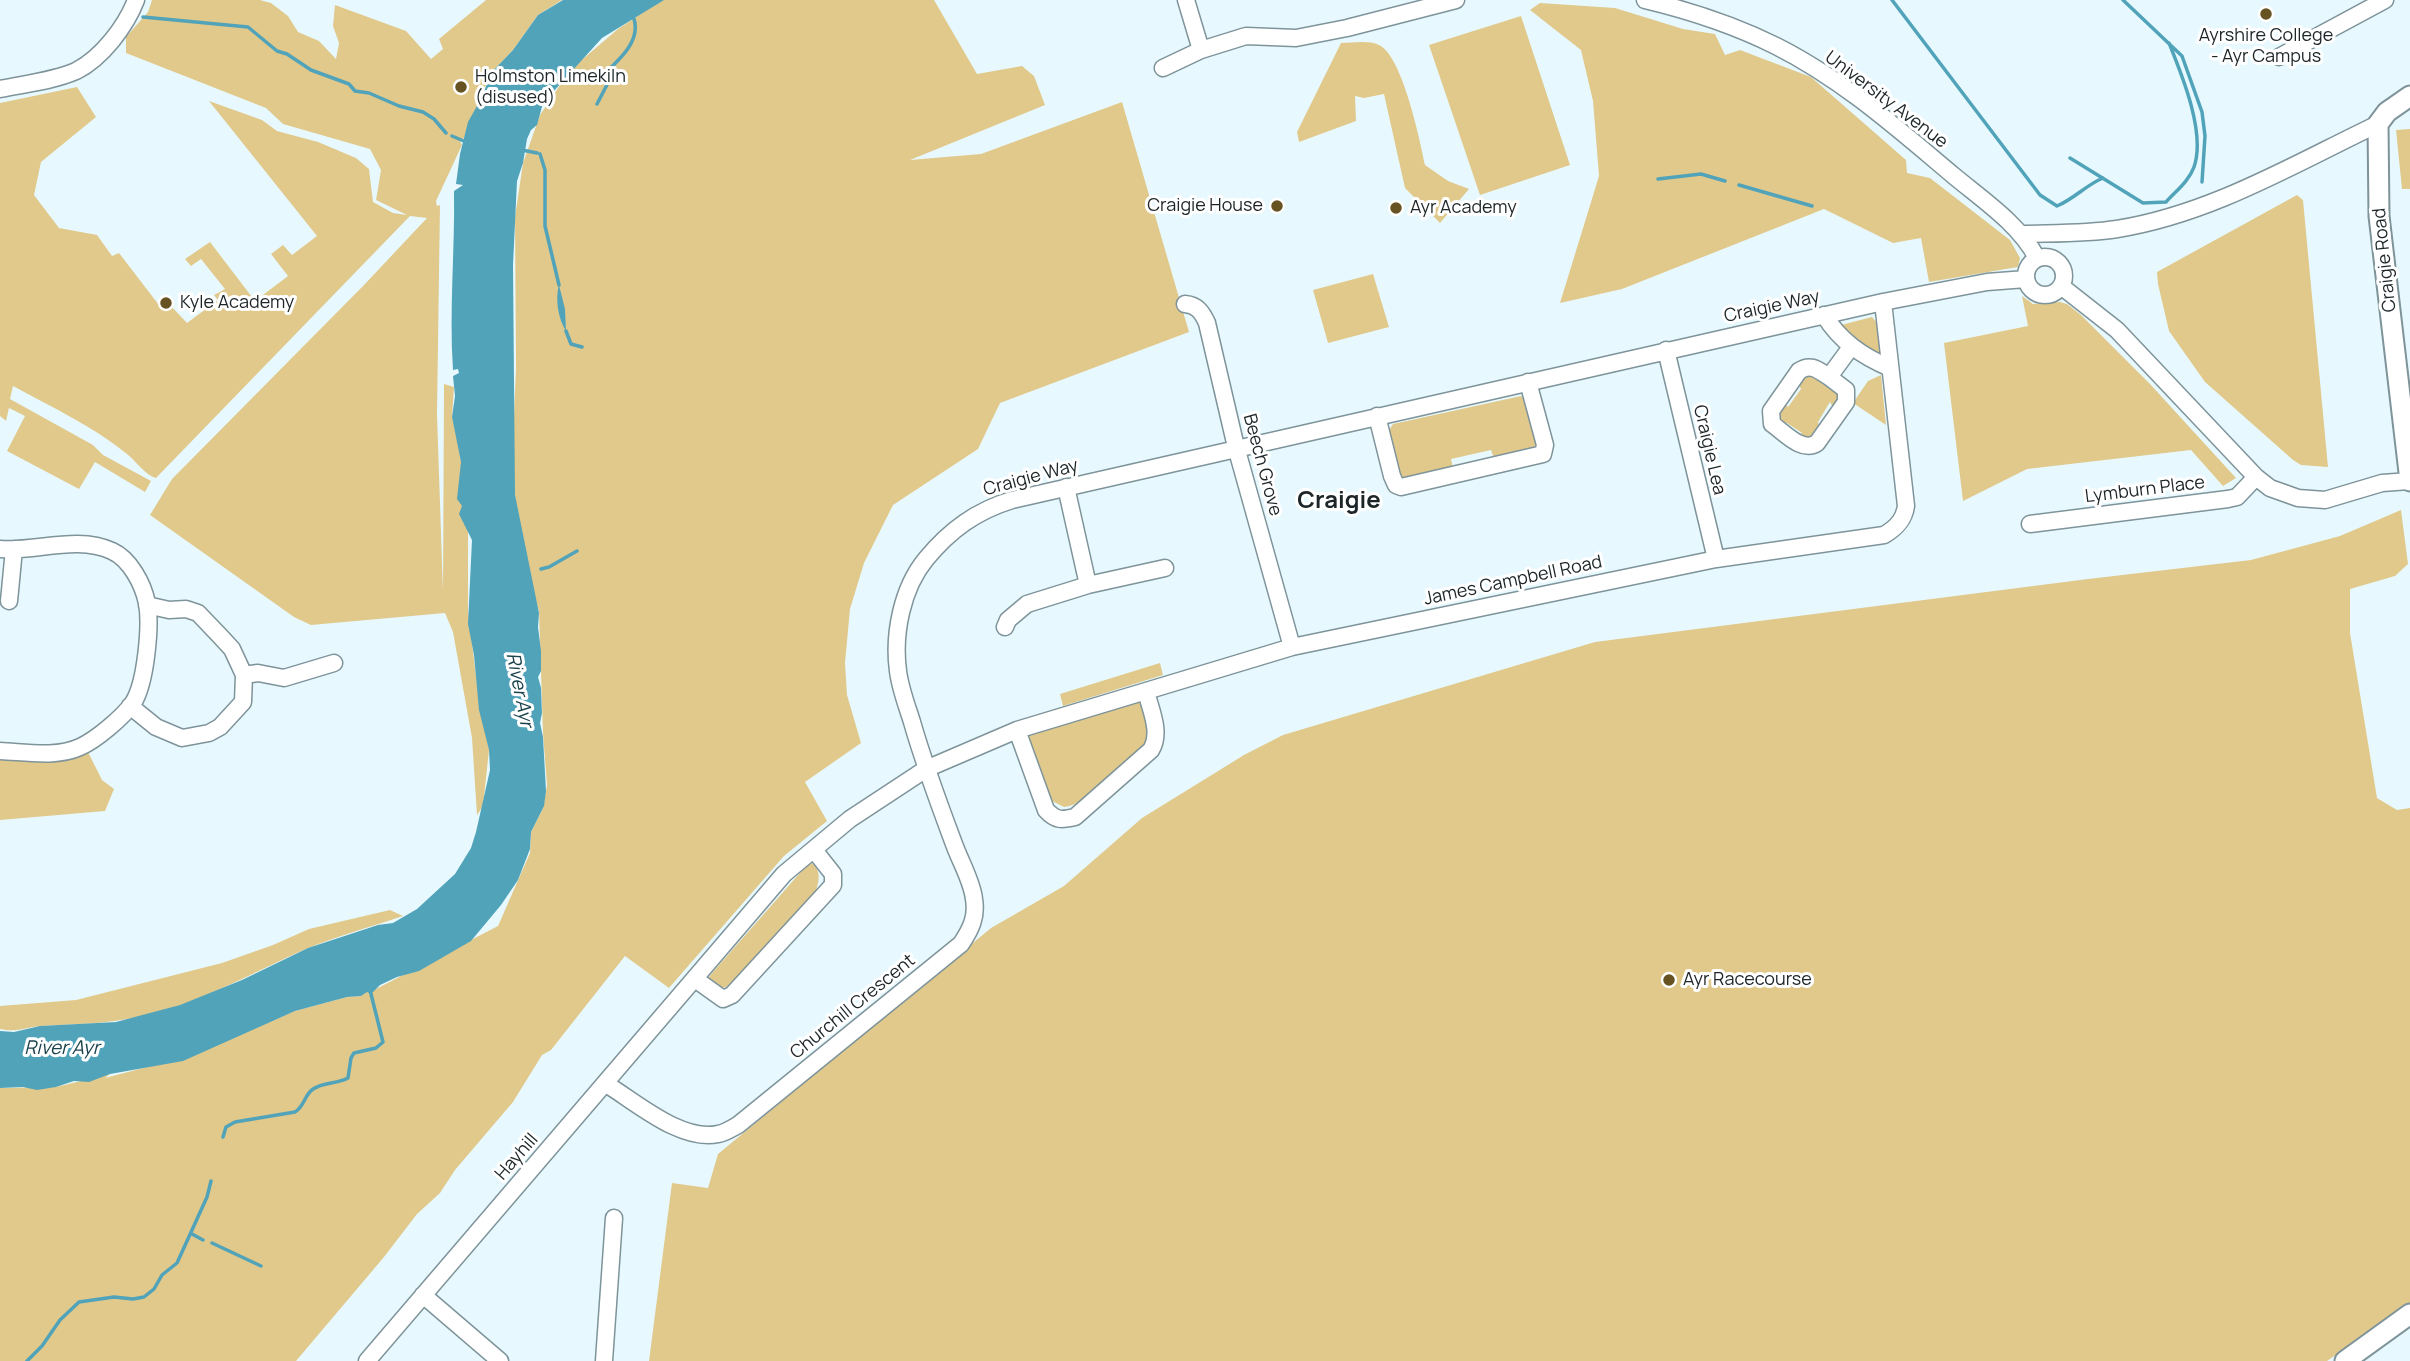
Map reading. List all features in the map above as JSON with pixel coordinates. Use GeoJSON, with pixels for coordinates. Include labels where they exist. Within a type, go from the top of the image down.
{"type":"FeatureCollection","features":[{"type":"Feature","properties":{"kind":"main road"},"geometry":{"type":"LineString","coordinates":[[2378,124],[2386,112],[2410,96]]}},
{"type":"Feature","properties":{"kind":"main road","name":"Craigie Road"},"geometry":{"type":"LineString","coordinates":[[2378,124],[2379,216],[2410,481]]}},
{"type":"Feature","properties":{"kind":"main road"},"geometry":{"type":"LineString","coordinates":[[2345,1361],[2410,1314]]}},
{"type":"Feature","properties":{"kind":"main road"},"geometry":{"type":"LineString","coordinates":[[2366,1361],[2410,1331]]}},
{"type":"Feature","properties":{"kind":"street"},"geometry":{"type":"LineString","coordinates":[[0,89],[77,70],[95,57],[114,36],[130,15],[136,0]]}},
{"type":"Feature","properties":{"kind":"street"},"geometry":{"type":"LineString","coordinates":[[1186,0],[1201,50]]}},
{"type":"Feature","properties":{"kind":"street"},"geometry":{"type":"LineString","coordinates":[[1163,68],[1201,50],[1246,36],[1296,38],[1456,0]]}},
{"type":"Feature","properties":{"kind":"street","name":"University Avenue"},"geometry":{"type":"LineString","coordinates":[[1645,0],[1692,11],[1749,33],[1779,48],[1863,101],[2022,234],[2037,258]]}},
{"type":"Feature","properties":{"kind":"street"},"geometry":{"type":"LineString","coordinates":[[2279,57],[2385,0]]}},
{"type":"Feature","properties":{"kind":"street"},"geometry":{"type":"LineString","coordinates":[[2022,234],[2069,234],[2119,229],[2212,203],[2378,124]]}},
{"type":"Feature","properties":{"kind":"street"},"geometry":{"type":"LineString","coordinates":[[2049,257],[2059,263],[2064,274],[2061,286],[2052,293],[2041,295],[2031,289],[2026,279],[2027,269],[2037,258],[2049,257]]}},
{"type":"Feature","properties":{"kind":"street","name":"Craigie Way"},"geometry":{"type":"LineString","coordinates":[[926,769],[898,671],[900,615],[919,567],[942,539],[969,517],[989,507],[1236,447],[1883,302],[1987,282],[2026,279]]}},
{"type":"Feature","properties":{"kind":"street"},"geometry":{"type":"LineString","coordinates":[[2061,286],[2116,330],[2256,477],[2270,488],[2298,499],[2325,500],[2382,482],[2410,481]]}},
{"type":"Feature","properties":{"kind":"street","name":"James Campbell Road"},"geometry":{"type":"LineString","coordinates":[[926,769],[1017,730],[1292,647],[1716,559],[1884,535],[1900,522],[1906,506],[1883,302]]}},
{"type":"Feature","properties":{"kind":"street","name":"Beech Grove"},"geometry":{"type":"LineString","coordinates":[[1185,304],[1198,309],[1206,323],[1236,447],[1292,647]]}},
{"type":"Feature","properties":{"kind":"street"},"geometry":{"type":"LineString","coordinates":[[1824,315],[1834,331],[1851,347],[1890,368]]}},
{"type":"Feature","properties":{"kind":"street"},"geometry":{"type":"LineString","coordinates":[[1829,377],[1851,347]]}},
{"type":"Feature","properties":{"kind":"street","name":"Craigie Lea"},"geometry":{"type":"LineString","coordinates":[[1666,350],[1716,559]]}},
{"type":"Feature","properties":{"kind":"street"},"geometry":{"type":"LineString","coordinates":[[1813,366],[1829,377],[1846,390],[1846,402],[1817,443],[1811,447],[1803,446],[1772,424],[1771,411],[1799,371],[1813,366]]}},
{"type":"Feature","properties":{"kind":"street"},"geometry":{"type":"LineString","coordinates":[[1377,416],[1392,476],[1396,485],[1401,486],[1543,454],[1545,445],[1528,382]]}},
{"type":"Feature","properties":{"kind":"street","name":"Lymburn Place"},"geometry":{"type":"LineString","coordinates":[[2030,524],[2228,499],[2237,497],[2256,477]]}},
{"type":"Feature","properties":{"kind":"street"},"geometry":{"type":"LineString","coordinates":[[1066,487],[1088,585]]}},
{"type":"Feature","properties":{"kind":"street"},"geometry":{"type":"LineString","coordinates":[[0,751],[69,751],[83,746],[116,721],[130,706],[144,677],[147,606],[142,587],[128,564],[116,552],[81,544],[7,549],[11,603]]}},
{"type":"Feature","properties":{"kind":"street"},"geometry":{"type":"LineString","coordinates":[[1005,627],[1008,620],[1027,604],[1088,585],[1165,568]]}},
{"type":"Feature","properties":{"kind":"street"},"geometry":{"type":"LineString","coordinates":[[130,706],[156,727],[182,738],[209,733],[220,727],[243,702],[244,675],[232,649],[198,613],[186,609],[169,610],[147,606]]}},
{"type":"Feature","properties":{"kind":"street"},"geometry":{"type":"LineString","coordinates":[[244,675],[258,673],[284,678],[324,661]]}},
{"type":"Feature","properties":{"kind":"street"},"geometry":{"type":"LineString","coordinates":[[1017,730],[1046,810],[1052,817],[1061,820],[1076,817],[1156,743],[1157,733],[1146,691]]}},
{"type":"Feature","properties":{"kind":"street","name":"Hayhill"},"geometry":{"type":"LineString","coordinates":[[367,1361],[784,874],[850,820],[926,769]]}},
{"type":"Feature","properties":{"kind":"street","name":"Churchill Crescent"},"geometry":{"type":"LineString","coordinates":[[606,1084],[684,1132],[719,1134],[738,1125],[961,944],[974,925],[974,898],[926,769]]}},
{"type":"Feature","properties":{"kind":"street"},"geometry":{"type":"LineString","coordinates":[[695,979],[723,999],[732,995],[833,885],[833,874],[814,850]]}},
{"type":"Feature","properties":{"kind":"street"},"geometry":{"type":"LineString","coordinates":[[604,1361],[614,1218]]}},
{"type":"Feature","properties":{"kind":"street"},"geometry":{"type":"LineString","coordinates":[[423,1295],[500,1361]]}},
{"type":"Feature","properties":{"kind":"shaded area"},"geometry":{"type":"Polygon","coordinates":[[[152,0],[260,0],[271,3],[288,16],[298,32],[319,41],[336,59],[339,43],[333,26],[335,5],[406,31],[431,59],[443,49],[439,39],[486,0],[562,0],[538,15],[513,50],[491,73],[436,201],[437,206],[440,205],[437,414],[443,592],[444,384],[454,387],[452,417],[459,442],[462,506],[468,532],[468,610],[479,701],[489,750],[483,806],[477,815],[472,738],[453,632],[445,613],[311,625],[294,617],[150,515],[172,479],[427,218],[410,216],[156,478],[100,435],[13,386],[10,399],[151,481],[145,492],[95,462],[79,489],[7,451],[25,416],[9,408],[6,421],[0,416],[0,103],[77,87],[96,117],[41,162],[34,195],[59,228],[97,235],[112,256],[119,253],[162,309],[171,306],[187,323],[218,300],[214,295],[225,289],[201,259],[191,266],[185,259],[210,242],[255,301],[288,276],[271,254],[283,245],[292,255],[317,236],[209,101],[262,120],[277,131],[318,142],[356,158],[369,169],[373,202],[393,213],[407,215],[376,200],[381,170],[370,149],[283,124],[266,108],[126,53],[126,37],[148,12],[152,0]]]}},
{"type":"Feature","properties":{"kind":"shaded area"},"geometry":{"type":"Polygon","coordinates":[[[662,0],[934,0],[977,74],[1022,66],[1034,76],[1045,105],[910,160],[981,154],[1122,102],[1189,332],[1000,403],[978,449],[893,505],[864,563],[850,609],[845,663],[847,695],[861,743],[805,782],[827,821],[784,856],[669,988],[625,956],[551,1050],[542,1055],[513,1102],[455,1170],[440,1193],[417,1214],[296,1361],[0,1361],[0,1088],[56,1087],[110,1074],[105,1078],[193,1055],[295,1011],[347,997],[361,996],[367,991],[371,994],[374,990],[498,926],[530,853],[531,832],[543,808],[547,785],[539,611],[510,513],[516,368],[515,217],[523,163],[540,115],[577,64],[618,29],[662,0]]]}},
{"type":"Feature","properties":{"kind":"shaded area"},"geometry":{"type":"Polygon","coordinates":[[[1540,3],[1615,8],[1683,29],[1715,34],[1725,55],[1740,50],[1811,77],[1906,160],[1907,173],[1930,178],[2010,240],[2020,258],[2018,267],[1929,282],[1921,238],[1893,243],[1824,209],[1622,289],[1560,303],[1599,176],[1593,101],[1581,50],[1530,10],[1540,3]]]}},
{"type":"Feature","properties":{"kind":"shaded area"},"geometry":{"type":"Polygon","coordinates":[[[1521,16],[1570,165],[1480,195],[1429,45],[1521,16]]]}},
{"type":"Feature","properties":{"kind":"shaded area"},"geometry":{"type":"Polygon","coordinates":[[[1341,43],[1370,43],[1379,45],[1387,52],[1395,64],[1409,99],[1425,165],[1448,181],[1469,189],[1440,223],[1405,188],[1384,94],[1364,98],[1355,96],[1356,121],[1299,142],[1297,132],[1341,43]]]}},
{"type":"Feature","properties":{"kind":"shaded area"},"geometry":{"type":"Polygon","coordinates":[[[2410,129],[2410,189],[2402,189],[2396,130],[2410,129]]]}},
{"type":"Feature","properties":{"kind":"shaded area"},"geometry":{"type":"Polygon","coordinates":[[[2297,195],[2303,200],[2328,467],[2301,465],[2293,460],[2205,382],[2169,331],[2158,284],[2157,272],[2297,195]]]}},
{"type":"Feature","properties":{"kind":"shaded area"},"geometry":{"type":"Polygon","coordinates":[[[1373,274],[1389,327],[1328,343],[1313,290],[1373,274]]]}},
{"type":"Feature","properties":{"kind":"shaded area"},"geometry":{"type":"Polygon","coordinates":[[[2022,296],[2033,304],[2067,304],[2081,315],[2150,384],[2236,478],[2223,486],[2191,450],[2027,469],[1963,501],[1944,343],[2028,326],[2022,296]]]}},
{"type":"Feature","properties":{"kind":"shaded area"},"geometry":{"type":"Polygon","coordinates":[[[1872,317],[1877,323],[1881,353],[1875,355],[1842,331],[1841,325],[1872,317]]]}},
{"type":"Feature","properties":{"kind":"shaded area"},"geometry":{"type":"Polygon","coordinates":[[[1807,370],[1842,392],[1835,411],[1830,402],[1818,422],[1821,431],[1815,440],[1797,437],[1802,433],[1787,423],[1779,426],[1775,413],[1783,401],[1788,407],[1801,389],[1797,380],[1807,370]]]}},
{"type":"Feature","properties":{"kind":"shaded area"},"geometry":{"type":"Polygon","coordinates":[[[1881,375],[1886,425],[1853,403],[1868,381],[1881,375]]]}},
{"type":"Feature","properties":{"kind":"shaded area"},"geometry":{"type":"Polygon","coordinates":[[[1521,396],[1527,401],[1537,443],[1531,451],[1494,459],[1491,450],[1451,459],[1453,468],[1403,480],[1397,476],[1388,432],[1393,424],[1521,396]]]}},
{"type":"Feature","properties":{"kind":"shaded area","name":"Ayr Racecourse"},"geometry":{"type":"Polygon","coordinates":[[[2401,510],[2408,564],[2395,576],[2350,589],[2350,633],[2377,798],[2397,810],[2410,808],[2410,1304],[2327,1361],[649,1361],[672,1183],[708,1188],[718,1154],[991,928],[1064,886],[1142,818],[1244,755],[1283,735],[1595,642],[2251,560],[2340,536],[2401,510]]]}},
{"type":"Feature","properties":{"kind":"shaded area"},"geometry":{"type":"Polygon","coordinates":[[[1160,663],[1163,675],[1063,706],[1060,694],[1160,663]]]}},
{"type":"Feature","properties":{"kind":"shaded area"},"geometry":{"type":"Polygon","coordinates":[[[1139,700],[1149,726],[1145,742],[1135,755],[1108,781],[1082,800],[1064,807],[1050,800],[1028,735],[1139,700]]]}},
{"type":"Feature","properties":{"kind":"shaded area"},"geometry":{"type":"Polygon","coordinates":[[[87,750],[102,780],[114,789],[105,811],[0,820],[0,758],[87,750]]]}},
{"type":"Feature","properties":{"kind":"shaded area"},"geometry":{"type":"Polygon","coordinates":[[[811,863],[818,872],[816,891],[729,986],[718,989],[710,982],[709,977],[811,863]]]}},
{"type":"Feature","properties":{"kind":"shaded area"},"geometry":{"type":"Polygon","coordinates":[[[390,910],[403,916],[318,944],[224,988],[160,1012],[102,1022],[0,1029],[0,1006],[76,1000],[222,963],[309,929],[390,910]]]}},
{"type":"Feature","properties":{"kind":"water","name":"River Ayr"},"geometry":{"type":"Polygon","coordinates":[[[563,0],[664,0],[602,38],[543,103],[537,125],[527,139],[517,181],[513,265],[515,495],[539,613],[541,671],[538,677],[541,688],[540,723],[546,791],[544,806],[531,832],[530,849],[518,880],[471,941],[419,971],[380,985],[371,994],[367,992],[361,996],[347,997],[295,1011],[183,1061],[110,1074],[89,1082],[74,1081],[37,1090],[23,1087],[0,1088],[0,1031],[116,1022],[180,1005],[242,980],[308,948],[378,925],[393,923],[417,909],[455,874],[471,848],[490,770],[468,624],[472,540],[459,514],[462,506],[457,499],[461,462],[452,417],[455,396],[453,376],[459,373],[458,369],[453,370],[452,348],[454,191],[463,185],[456,184],[468,122],[491,73],[513,50],[538,15],[563,0]]]}},
{"type":"Feature","properties":{"kind":"water"},"geometry":{"type":"Polygon","coordinates":[[[559,285],[565,309],[566,331],[558,308],[559,285]]]}},
{"type":"Feature","properties":{"kind":"waterway"},"geometry":{"type":"LineString","coordinates":[[1892,0],[2040,195],[2057,206],[2103,178]]}},
{"type":"Feature","properties":{"kind":"waterway"},"geometry":{"type":"LineString","coordinates":[[2123,0],[2182,56],[2202,112],[2205,136],[2202,182]]}},
{"type":"Feature","properties":{"kind":"waterway"},"geometry":{"type":"LineString","coordinates":[[143,17],[248,27],[277,51],[287,54],[311,70],[349,84],[355,91],[369,93],[399,106],[423,112],[434,119],[446,133]]}},
{"type":"Feature","properties":{"kind":"waterway"},"geometry":{"type":"LineString","coordinates":[[604,74],[632,42],[634,19]]}},
{"type":"Feature","properties":{"kind":"waterway"},"geometry":{"type":"LineString","coordinates":[[2070,158],[2143,203],[2166,202],[2186,181],[2194,167],[2197,153],[2195,121],[2169,43]]}},
{"type":"Feature","properties":{"kind":"waterway"},"geometry":{"type":"LineString","coordinates":[[597,104],[609,81]]}},
{"type":"Feature","properties":{"kind":"waterway"},"geometry":{"type":"LineString","coordinates":[[452,136],[466,142]]}},
{"type":"Feature","properties":{"kind":"waterway"},"geometry":{"type":"LineString","coordinates":[[522,150],[537,153]]}},
{"type":"Feature","properties":{"kind":"waterway"},"geometry":{"type":"LineString","coordinates":[[540,154],[545,170],[545,226],[559,285]]}},
{"type":"Feature","properties":{"kind":"waterway"},"geometry":{"type":"LineString","coordinates":[[1658,179],[1701,174],[1725,181]]}},
{"type":"Feature","properties":{"kind":"waterway"},"geometry":{"type":"LineString","coordinates":[[1739,185],[1812,206]]}},
{"type":"Feature","properties":{"kind":"waterway"},"geometry":{"type":"LineString","coordinates":[[566,331],[571,344],[582,347]]}},
{"type":"Feature","properties":{"kind":"waterway"},"geometry":{"type":"LineString","coordinates":[[541,569],[577,551]]}},
{"type":"Feature","properties":{"kind":"waterway"},"geometry":{"type":"LineString","coordinates":[[223,1137],[226,1127],[235,1122],[295,1112],[313,1089],[348,1078],[354,1053],[376,1048],[383,1042],[370,990]]}},
{"type":"Feature","properties":{"kind":"waterway"},"geometry":{"type":"LineString","coordinates":[[27,1361],[42,1346],[60,1320],[79,1302],[114,1297],[133,1299],[144,1297],[154,1289],[162,1275],[177,1263],[207,1197],[211,1181]]}},
{"type":"Feature","properties":{"kind":"waterway"},"geometry":{"type":"LineString","coordinates":[[192,1234],[203,1240]]}},
{"type":"Feature","properties":{"kind":"waterway"},"geometry":{"type":"LineString","coordinates":[[212,1243],[261,1266]]}},
{"type":"Feature","properties":{"kind":"place","name":"Ayrshire College - Ayr Campus"},"geometry":{"type":"Point","coordinates":[2266,14]}},
{"type":"Feature","properties":{"kind":"place","name":"Holmston Limekiln (disused)"},"geometry":{"type":"Point","coordinates":[461,87]}},
{"type":"Feature","properties":{"kind":"place","name":"Craigie House"},"geometry":{"type":"Point","coordinates":[1277,206]}},
{"type":"Feature","properties":{"kind":"place","name":"Ayr Academy"},"geometry":{"type":"Point","coordinates":[1396,208]}},
{"type":"Feature","properties":{"kind":"place","name":"Kyle Academy"},"geometry":{"type":"Point","coordinates":[166,303]}},
{"type":"Feature","properties":{"kind":"place","name":"Ayr Racecourse"},"geometry":{"type":"Point","coordinates":[1669,980]}},
{"type":"Feature","properties":{"kind":"district","name":"Craigie"},"geometry":{"type":"Point","coordinates":[1339,501]}}]}
